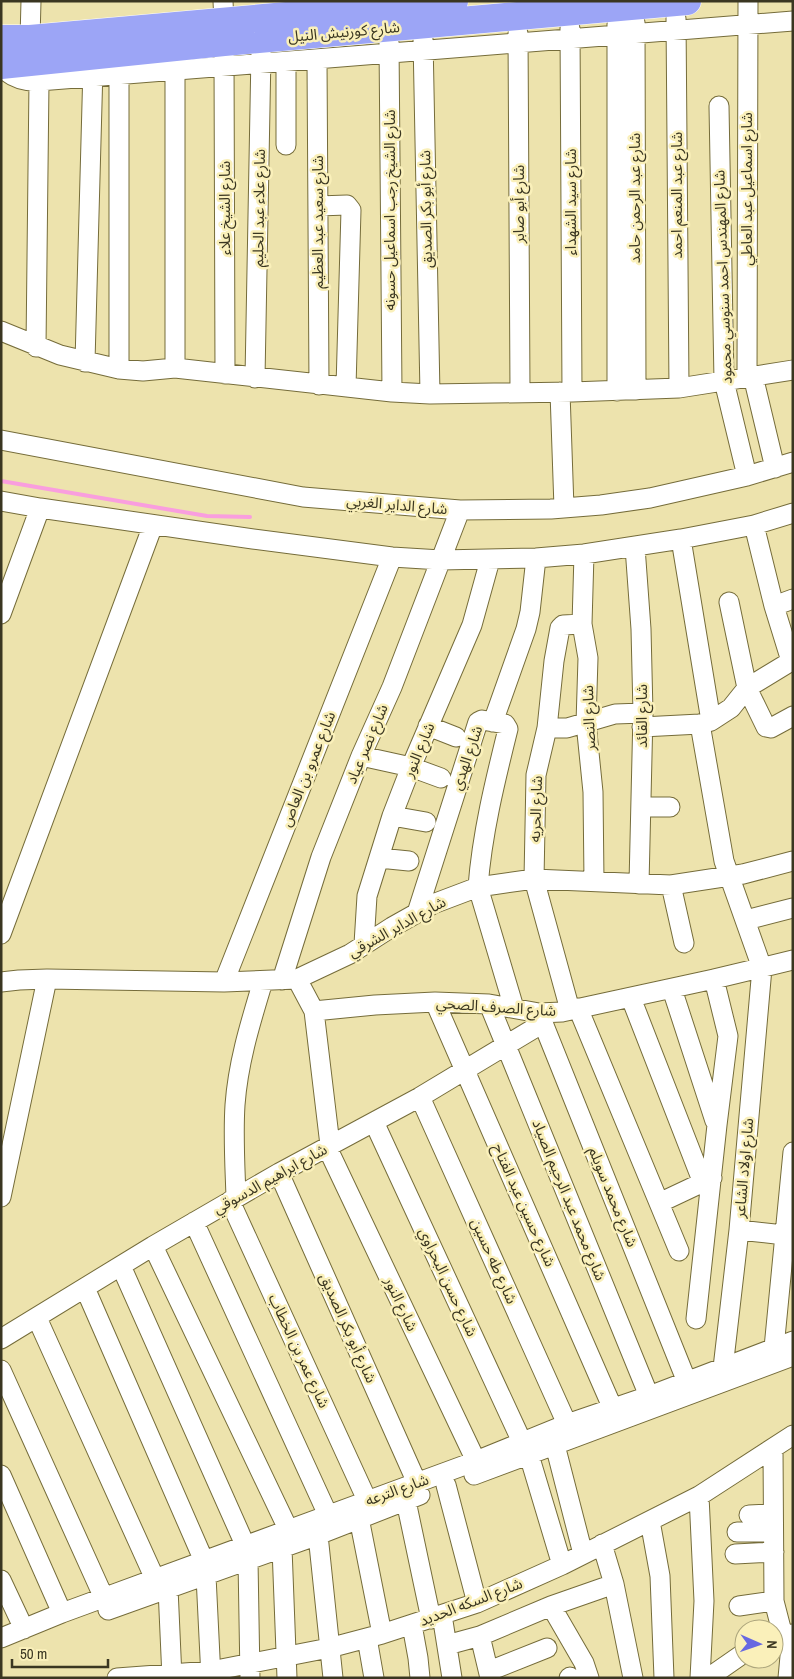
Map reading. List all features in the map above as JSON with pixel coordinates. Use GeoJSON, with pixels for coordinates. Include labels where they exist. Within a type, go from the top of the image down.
{"type":"FeatureCollection","features":[{"type":"Feature","properties":{"kind":"highway","name":"شارع كورنيش النيل"},"geometry":{"type":"LineString","coordinates":[[1,39],[224,33],[454,1]]}},
{"type":"Feature","properties":{"kind":"highway","name":"شارع كورنيش النيل"},"geometry":{"type":"LineString","coordinates":[[224,33],[261,52],[423,38],[518,16],[682,2]]}},
{"type":"Feature","properties":{"kind":"highway","name":"شارع كورنيش النيل"},"geometry":{"type":"LineString","coordinates":[[1,66],[106,65],[175,59],[224,33]]}},
{"type":"Feature","properties":{"kind":"street"},"geometry":{"type":"LineString","coordinates":[[30,39],[31,1]]}},
{"type":"Feature","properties":{"kind":"street","name":"شارع اسماعيل عبد العاطي"},"geometry":{"type":"LineString","coordinates":[[748,1],[750,377],[775,468]]}},
{"type":"Feature","properties":{"kind":"street","name":"شارع عبد المنعم احمد"},"geometry":{"type":"LineString","coordinates":[[679,388],[676,30],[682,2]]}},
{"type":"Feature","properties":{"kind":"street","name":"شارع عبد الرحمن حامد"},"geometry":{"type":"LineString","coordinates":[[626,7],[627,390]]}},
{"type":"Feature","properties":{"kind":"street","name":"شارع سيد الشهداء"},"geometry":{"type":"LineString","coordinates":[[564,508],[570,12]]}},
{"type":"Feature","properties":{"kind":"street","name":"شارع أبو صابر"},"geometry":{"type":"LineString","coordinates":[[518,16],[520,392]]}},
{"type":"Feature","properties":{"kind":"street"},"geometry":{"type":"LineString","coordinates":[[423,38],[518,43],[793,21]]}},
{"type":"Feature","properties":{"kind":"street","name":"شارع الشيخ علاء"},"geometry":{"type":"LineString","coordinates":[[224,33],[225,374]]}},
{"type":"Feature","properties":{"kind":"street","name":"شارع أبو بكر الصديق"},"geometry":{"type":"LineString","coordinates":[[423,38],[430,394]]}},
{"type":"Feature","properties":{"kind":"street"},"geometry":{"type":"LineString","coordinates":[[261,52],[286,62],[317,60],[389,41]]}},
{"type":"Feature","properties":{"kind":"street","name":"شارع الشيخ رجب اسماعيل حسونه"},"geometry":{"type":"LineString","coordinates":[[389,41],[392,392]]}},
{"type":"Feature","properties":{"kind":"street","name":"شارع علاء عبد الحليم"},"geometry":{"type":"LineString","coordinates":[[255,378],[261,52]]}},
{"type":"Feature","properties":{"kind":"street"},"geometry":{"type":"LineString","coordinates":[[175,59],[175,368]]}},
{"type":"Feature","properties":{"kind":"street","name":"شارع سعيد عبد العظيم"},"geometry":{"type":"LineString","coordinates":[[317,60],[319,384]]}},
{"type":"Feature","properties":{"kind":"street"},"geometry":{"type":"LineString","coordinates":[[286,62],[286,145]]}},
{"type":"Feature","properties":{"kind":"street"},"geometry":{"type":"LineString","coordinates":[[1,66],[21,80],[39,81],[106,65]]}},
{"type":"Feature","properties":{"kind":"street"},"geometry":{"type":"LineString","coordinates":[[85,362],[106,65]]}},
{"type":"Feature","properties":{"kind":"street"},"geometry":{"type":"LineString","coordinates":[[106,65],[119,369]]}},
{"type":"Feature","properties":{"kind":"street"},"geometry":{"type":"LineString","coordinates":[[36,347],[39,81]]}},
{"type":"Feature","properties":{"kind":"street","name":"شارع المهندس احمد سنوسي محمود"},"geometry":{"type":"LineString","coordinates":[[719,106],[724,381],[747,476]]}},
{"type":"Feature","properties":{"kind":"street"},"geometry":{"type":"LineString","coordinates":[[318,206],[347,205],[351,210],[346,387]]}},
{"type":"Feature","properties":{"kind":"street"},"geometry":{"type":"LineString","coordinates":[[1,331],[60,356],[119,369],[144,372],[175,368],[392,392],[430,394],[679,388],[793,370]]}},
{"type":"Feature","properties":{"kind":"street","name":"شارع الداير الغربي"},"geometry":{"type":"LineString","coordinates":[[1,440],[303,497],[460,510],[502,511],[564,508],[650,498],[747,476],[793,462]]}},
{"type":"Feature","properties":{"kind":"street"},"geometry":{"type":"LineString","coordinates":[[2,502],[153,525],[392,556],[441,560],[490,560],[584,554],[681,540],[754,525],[793,513]]}},
{"type":"Feature","properties":{"kind":"street"},"geometry":{"type":"LineString","coordinates":[[1,614],[40,508]]}},
{"type":"Feature","properties":{"kind":"street","name":"شارع نصر عياد"},"geometry":{"type":"LineString","coordinates":[[289,980],[321,857],[360,756],[392,687],[460,510]]}},
{"type":"Feature","properties":{"kind":"street"},"geometry":{"type":"LineString","coordinates":[[1,934],[153,525]]}},
{"type":"Feature","properties":{"kind":"street"},"geometry":{"type":"LineString","coordinates":[[547,728],[567,728],[615,714],[643,720],[706,722],[731,708],[747,688],[792,660],[774,606],[754,525]]}},
{"type":"Feature","properties":{"kind":"street"},"geometry":{"type":"LineString","coordinates":[[681,540],[724,861],[762,968]]}},
{"type":"Feature","properties":{"kind":"street","name":"شارع القائد"},"geometry":{"type":"LineString","coordinates":[[635,547],[641,629],[643,720],[639,884]]}},
{"type":"Feature","properties":{"kind":"street","name":"شارع النصر"},"geometry":{"type":"LineString","coordinates":[[584,554],[582,624],[588,658],[586,723],[594,792],[594,882]]}},
{"type":"Feature","properties":{"kind":"street","name":"شارع عمرو بن العاص"},"geometry":{"type":"LineString","coordinates":[[224,982],[392,556]]}},
{"type":"Feature","properties":{"kind":"street","name":"شارع الهدي"},"geometry":{"type":"LineString","coordinates":[[417,914],[478,722],[482,720],[493,722],[526,630],[536,558]]}},
{"type":"Feature","properties":{"kind":"street","name":"شارع النور"},"geometry":{"type":"LineString","coordinates":[[364,944],[367,896],[392,816],[410,767],[472,625],[490,560]]}},
{"type":"Feature","properties":{"kind":"street"},"geometry":{"type":"LineString","coordinates":[[774,606],[793,600]]}},
{"type":"Feature","properties":{"kind":"street"},"geometry":{"type":"LineString","coordinates":[[729,602],[747,688],[768,728],[793,716]]}},
{"type":"Feature","properties":{"kind":"street","name":"شارع الحريه"},"geometry":{"type":"LineString","coordinates":[[582,624],[563,625],[560,628],[554,661],[547,728],[536,775],[534,879],[574,1009],[679,1251]]}},
{"type":"Feature","properties":{"kind":"street"},"geometry":{"type":"LineString","coordinates":[[493,722],[505,724],[508,729],[495,780],[478,887],[514,1008]]}},
{"type":"Feature","properties":{"kind":"street"},"geometry":{"type":"LineString","coordinates":[[428,726],[456,737]]}},
{"type":"Feature","properties":{"kind":"street"},"geometry":{"type":"LineString","coordinates":[[360,756],[410,767],[441,778]]}},
{"type":"Feature","properties":{"kind":"street"},"geometry":{"type":"LineString","coordinates":[[641,807],[670,807]]}},
{"type":"Feature","properties":{"kind":"street"},"geometry":{"type":"LineString","coordinates":[[392,816],[426,822]]}},
{"type":"Feature","properties":{"kind":"street"},"geometry":{"type":"LineString","coordinates":[[379,858],[409,861]]}},
{"type":"Feature","properties":{"kind":"street","name":"شارع الداير الشرقي"},"geometry":{"type":"LineString","coordinates":[[1,982],[47,979],[224,982],[289,980],[350,954],[364,944],[444,899],[478,887],[534,879],[671,886],[730,876],[793,861]]}},
{"type":"Feature","properties":{"kind":"street"},"geometry":{"type":"LineString","coordinates":[[671,886],[684,943]]}},
{"type":"Feature","properties":{"kind":"street"},"geometry":{"type":"LineString","coordinates":[[746,920],[793,908]]}},
{"type":"Feature","properties":{"kind":"street","name":"شارع الصرف الصحي"},"geometry":{"type":"LineString","coordinates":[[314,1011],[435,1002],[489,1004],[514,1008],[541,1018],[793,960]]}},
{"type":"Feature","properties":{"kind":"street","name":"شارع اولاد الشاعر"},"geometry":{"type":"LineString","coordinates":[[723,1368],[739,1230],[762,968]]}},
{"type":"Feature","properties":{"kind":"street"},"geometry":{"type":"LineString","coordinates":[[1,1197],[47,979]]}},
{"type":"Feature","properties":{"kind":"street"},"geometry":{"type":"LineString","coordinates":[[696,1319],[707,1180],[717,1125],[728,1036],[714,979]]}},
{"type":"Feature","properties":{"kind":"street"},"geometry":{"type":"LineString","coordinates":[[289,980],[314,1011]]}},
{"type":"Feature","properties":{"kind":"street"},"geometry":{"type":"LineString","coordinates":[[233,1199],[235,1103],[242,1057],[263,981]]}},
{"type":"Feature","properties":{"kind":"street"},"geometry":{"type":"LineString","coordinates":[[672,989],[717,1125]]}},
{"type":"Feature","properties":{"kind":"street"},"geometry":{"type":"LineString","coordinates":[[631,998],[707,1180]]}},
{"type":"Feature","properties":{"kind":"street","name":"شارع حسين عبد الفتاح"},"geometry":{"type":"LineString","coordinates":[[435,1002],[613,1409]]}},
{"type":"Feature","properties":{"kind":"street","name":"شارع محمد عبد الرحيم الصياد"},"geometry":{"type":"LineString","coordinates":[[489,1004],[648,1396]]}},
{"type":"Feature","properties":{"kind":"street","name":"شارع النور"},"geometry":{"type":"LineString","coordinates":[[314,1011],[329,1146],[476,1461]]}},
{"type":"Feature","properties":{"kind":"street","name":"شارع ابراهيم الدسوقي"},"geometry":{"type":"LineString","coordinates":[[1,1340],[153,1246],[279,1172],[420,1097],[466,1070],[506,1045],[541,1018]]}},
{"type":"Feature","properties":{"kind":"street","name":"شارع محمد سويلم"},"geometry":{"type":"LineString","coordinates":[[541,1018],[686,1382]]}},
{"type":"Feature","properties":{"kind":"street","name":"شارع طه حسين"},"geometry":{"type":"LineString","coordinates":[[420,1097],[567,1424]]}},
{"type":"Feature","properties":{"kind":"street","name":"شارع حسن البحراوي"},"geometry":{"type":"LineString","coordinates":[[374,1122],[526,1449],[562,1565]]}},
{"type":"Feature","properties":{"kind":"street"},"geometry":{"type":"LineString","coordinates":[[774,1348],[789,1235],[793,1152]]}},
{"type":"Feature","properties":{"kind":"street","name":"شارع أبو بكر الصديق"},"geometry":{"type":"LineString","coordinates":[[279,1172],[417,1483]]}},
{"type":"Feature","properties":{"kind":"street"},"geometry":{"type":"LineString","coordinates":[[659,1203],[707,1180]]}},
{"type":"Feature","properties":{"kind":"street","name":"شارع عمر بن الخطاب"},"geometry":{"type":"LineString","coordinates":[[233,1199],[367,1500]]}},
{"type":"Feature","properties":{"kind":"street"},"geometry":{"type":"LineString","coordinates":[[194,1222],[328,1515]]}},
{"type":"Feature","properties":{"kind":"street"},"geometry":{"type":"LineString","coordinates":[[739,1230],[789,1235]]}},
{"type":"Feature","properties":{"kind":"street"},"geometry":{"type":"LineString","coordinates":[[153,1246],[285,1539],[287,1678]]}},
{"type":"Feature","properties":{"kind":"street"},"geometry":{"type":"LineString","coordinates":[[121,1266],[247,1553],[250,1671]]}},
{"type":"Feature","properties":{"kind":"street"},"geometry":{"type":"LineString","coordinates":[[85,1288],[205,1568],[211,1674]]}},
{"type":"Feature","properties":{"kind":"street"},"geometry":{"type":"LineString","coordinates":[[37,1318],[162,1584],[172,1676]]}},
{"type":"Feature","properties":{"kind":"street","name":"شارع الترعه"},"geometry":{"type":"LineString","coordinates":[[285,1539],[318,1535],[406,1501],[526,1449],[567,1424],[613,1409],[793,1341]]}},
{"type":"Feature","properties":{"kind":"street","name":"شارع الترعه"},"geometry":{"type":"LineString","coordinates":[[1,1649],[162,1584],[285,1539],[328,1515],[367,1500],[476,1461],[526,1449],[555,1446],[793,1356]]}},
{"type":"Feature","properties":{"kind":"street"},"geometry":{"type":"LineString","coordinates":[[1,1370],[104,1598]]}},
{"type":"Feature","properties":{"kind":"street","name":"شارع السكه الحديد"},"geometry":{"type":"LineString","coordinates":[[125,1677],[250,1671],[287,1657],[375,1636],[477,1603],[562,1565],[699,1496],[793,1436]]}},
{"type":"Feature","properties":{"kind":"street"},"geometry":{"type":"LineString","coordinates":[[555,1446],[583,1554]]}},
{"type":"Feature","properties":{"kind":"street"},"geometry":{"type":"LineString","coordinates":[[773,1449],[774,1601],[785,1636],[788,1678]]}},
{"type":"Feature","properties":{"kind":"street"},"geometry":{"type":"LineString","coordinates":[[1,1475],[62,1613]]}},
{"type":"Feature","properties":{"kind":"street"},"geometry":{"type":"LineString","coordinates":[[446,1485],[477,1603]]}},
{"type":"Feature","properties":{"kind":"street"},"geometry":{"type":"LineString","coordinates":[[699,1496],[704,1601],[700,1678]]}},
{"type":"Feature","properties":{"kind":"street"},"geometry":{"type":"LineString","coordinates":[[406,1501],[437,1617],[448,1645],[452,1678]]}},
{"type":"Feature","properties":{"kind":"street"},"geometry":{"type":"LineString","coordinates":[[749,1515],[774,1523]]}},
{"type":"Feature","properties":{"kind":"street"},"geometry":{"type":"LineString","coordinates":[[359,1518],[375,1636],[374,1678]]}},
{"type":"Feature","properties":{"kind":"street"},"geometry":{"type":"LineString","coordinates":[[650,1521],[660,1576],[664,1678]]}},
{"type":"Feature","properties":{"kind":"street"},"geometry":{"type":"LineString","coordinates":[[737,1532],[774,1523]]}},
{"type":"Feature","properties":{"kind":"street"},"geometry":{"type":"LineString","coordinates":[[318,1535],[333,1678]]}},
{"type":"Feature","properties":{"kind":"street"},"geometry":{"type":"LineString","coordinates":[[602,1544],[614,1584],[633,1678]]}},
{"type":"Feature","properties":{"kind":"street"},"geometry":{"type":"LineString","coordinates":[[735,1554],[774,1552]]}},
{"type":"Feature","properties":{"kind":"street"},"geometry":{"type":"LineString","coordinates":[[1,1580],[24,1630]]}},
{"type":"Feature","properties":{"kind":"street","name":"شارع الترعه"},"geometry":{"type":"LineString","coordinates":[[1,1638],[104,1598],[162,1584]]}},
{"type":"Feature","properties":{"kind":"street"},"geometry":{"type":"LineString","coordinates":[[448,1645],[480,1636],[551,1606],[614,1584]]}},
{"type":"Feature","properties":{"kind":"street"},"geometry":{"type":"LineString","coordinates":[[739,1606],[774,1601]]}},
{"type":"Feature","properties":{"kind":"street"},"geometry":{"type":"LineString","coordinates":[[551,1606],[584,1663],[589,1678]]}},
{"type":"Feature","properties":{"kind":"street"},"geometry":{"type":"LineString","coordinates":[[412,1625],[420,1678]]}},
{"type":"Feature","properties":{"kind":"street"},"geometry":{"type":"LineString","coordinates":[[480,1636],[489,1675],[547,1648]]}},
{"type":"Feature","properties":{"kind":"street"},"geometry":{"type":"LineString","coordinates":[[708,1678],[734,1660]]}},
{"type":"Feature","properties":{"kind":"waterway"},"geometry":{"type":"LineString","coordinates":[[1,481],[207,516],[250,517]]}}]}
